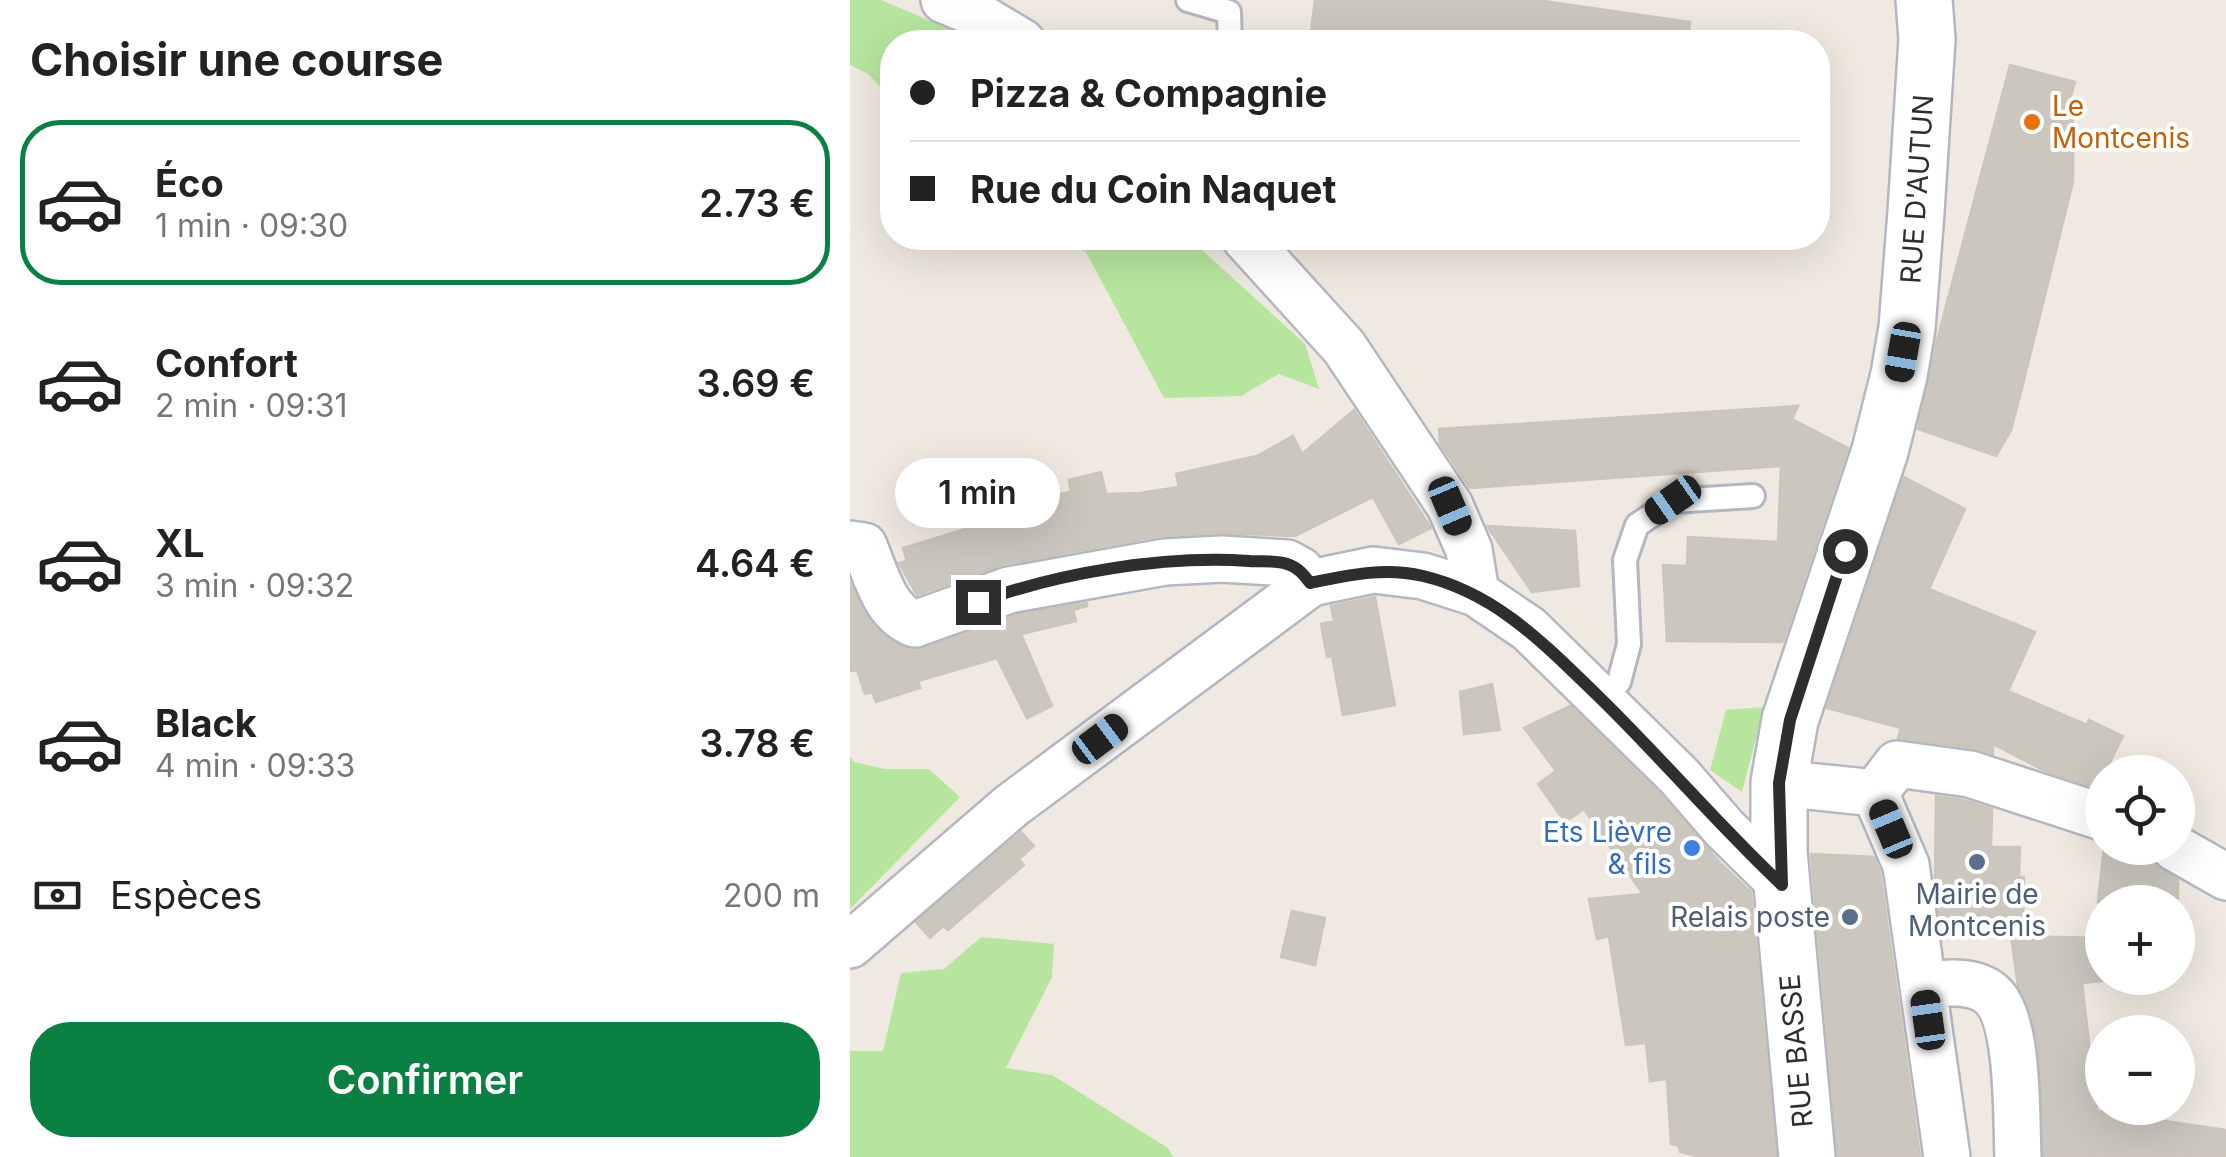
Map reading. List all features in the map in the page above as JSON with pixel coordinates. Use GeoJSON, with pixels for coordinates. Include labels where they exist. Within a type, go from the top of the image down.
{"type":"FeatureCollection","features":[{"type":"Feature","properties":{"kind":"main road","name":"RUE D'AUTUN"},"geometry":{"type":"LineString","coordinates":[[1779,783],[1790,720],[1880,451],[1899,375],[1907,328],[1916,212],[1927,39],[1924,0]]}},
{"type":"Feature","properties":{"kind":"main road","name":"RUE BASSE"},"geometry":{"type":"LineString","coordinates":[[1779,783],[1782,885],[1807,1157]]}},
{"type":"Feature","properties":{"kind":"street"},"geometry":{"type":"LineString","coordinates":[[944,0],[1000,30]]}},
{"type":"Feature","properties":{"kind":"street"},"geometry":{"type":"LineString","coordinates":[[1258,250],[1344,346],[1450,506],[1469,550],[1476,593]]}},
{"type":"Feature","properties":{"kind":"street"},"geometry":{"type":"LineString","coordinates":[[850,544],[864,546],[889,604],[900,619],[914,624],[1009,590],[1165,562],[1222,559],[1286,563],[1300,570],[1310,583]]}},
{"type":"Feature","properties":{"kind":"street"},"geometry":{"type":"LineString","coordinates":[[850,945],[1010,806],[1310,583],[1373,570],[1423,576],[1476,593],[1530,629],[1782,885]]}},
{"type":"Feature","properties":{"kind":"street"},"geometry":{"type":"LineString","coordinates":[[1876,793],[1897,764],[1970,774],[2085,811]]}},
{"type":"Feature","properties":{"kind":"street"},"geometry":{"type":"LineString","coordinates":[[1779,783],[1876,793]]}},
{"type":"Feature","properties":{"kind":"street"},"geometry":{"type":"LineString","coordinates":[[1876,793],[1906,865],[1947,1157]]}},
{"type":"Feature","properties":{"kind":"street"},"geometry":{"type":"LineString","coordinates":[[2195,859],[2226,877]]}},
{"type":"Feature","properties":{"kind":"street"},"geometry":{"type":"LineString","coordinates":[[1924,985],[1976,986],[1992,994],[2004,1011],[2018,1157]]}},
{"type":"Feature","properties":{"kind":"lane"},"geometry":{"type":"LineString","coordinates":[[1188,0],[1229,12],[1230,30]]}},
{"type":"Feature","properties":{"kind":"lane"},"geometry":{"type":"LineString","coordinates":[[1603,702],[1620,682],[1629,644],[1625,560],[1637,525],[1673,500],[1752,496]]}},
{"type":"Feature","properties":{"kind":"green space"},"geometry":{"type":"Polygon","coordinates":[[[850,0],[881,0],[951,30],[880,30],[880,86],[868,74],[850,65],[850,0]]]}},
{"type":"Feature","properties":{"kind":"green space"},"geometry":{"type":"Polygon","coordinates":[[[1081,250],[1202,250],[1305,344],[1319,389],[1279,374],[1241,396],[1164,398],[1086,252],[1081,250]]]}},
{"type":"Feature","properties":{"kind":"green space"},"geometry":{"type":"Polygon","coordinates":[[[1764,707],[1742,792],[1710,770],[1726,710],[1764,707]]]}},
{"type":"Feature","properties":{"kind":"green space"},"geometry":{"type":"Polygon","coordinates":[[[850,757],[854,762],[884,769],[929,769],[960,797],[850,909],[850,757]]]}},
{"type":"Feature","properties":{"kind":"green space"},"geometry":{"type":"Polygon","coordinates":[[[981,937],[1054,944],[1052,977],[1006,1068],[1052,1075],[1168,1148],[1173,1157],[850,1157],[850,1051],[883,1051],[901,973],[944,969],[981,937]]]}},
{"type":"Feature","properties":{"kind":"building"},"geometry":{"type":"Polygon","coordinates":[[[1315,0],[1536,0],[1690,22],[1689,30],[1311,30],[1315,0]]]}},
{"type":"Feature","properties":{"kind":"building"},"geometry":{"type":"Polygon","coordinates":[[[2010,65],[2075,82],[2068,106],[2073,108],[2073,182],[2011,430],[1996,456],[1918,429],[1936,344],[2010,65]]]}},
{"type":"Feature","properties":{"kind":"building"},"geometry":{"type":"Polygon","coordinates":[[[1798,406],[1792,419],[1848,448],[1783,642],[1667,641],[1663,565],[1687,566],[1688,537],[1778,542],[1781,466],[1470,488],[1440,443],[1439,429],[1798,406]]]}},
{"type":"Feature","properties":{"kind":"building"},"geometry":{"type":"Polygon","coordinates":[[[1354,410],[1431,528],[1399,544],[1373,497],[1295,536],[1161,536],[1004,564],[917,595],[899,563],[907,561],[903,548],[1034,508],[1032,500],[1071,492],[1069,480],[1101,472],[1106,494],[1140,493],[1179,487],[1176,474],[1257,456],[1293,436],[1302,454],[1354,410]]]}},
{"type":"Feature","properties":{"kind":"building"},"geometry":{"type":"Polygon","coordinates":[[[1904,477],[1965,509],[1929,589],[2035,632],[2008,691],[2123,736],[2114,755],[2085,755],[2085,784],[2047,772],[1993,744],[1993,754],[1898,738],[1901,728],[1827,708],[1904,477]]]}},
{"type":"Feature","properties":{"kind":"building"},"geometry":{"type":"Polygon","coordinates":[[[1487,526],[1575,531],[1579,586],[1532,592],[1487,526]]]}},
{"type":"Feature","properties":{"kind":"building"},"geometry":{"type":"Polygon","coordinates":[[[850,583],[875,628],[893,642],[913,650],[1016,615],[1087,606],[1073,610],[1076,621],[1021,634],[1052,706],[1027,718],[997,658],[918,681],[920,688],[876,702],[872,692],[865,694],[857,670],[850,671],[850,583]]]}},
{"type":"Feature","properties":{"kind":"building"},"geometry":{"type":"Polygon","coordinates":[[[1375,597],[1395,705],[1343,715],[1332,656],[1327,657],[1321,624],[1334,621],[1331,606],[1375,597]]]}},
{"type":"Feature","properties":{"kind":"building"},"geometry":{"type":"Polygon","coordinates":[[[1492,684],[1500,730],[1464,734],[1460,692],[1492,684]]]}},
{"type":"Feature","properties":{"kind":"building"},"geometry":{"type":"Polygon","coordinates":[[[1570,706],[1660,794],[1751,892],[1776,1157],[1701,1157],[1680,1152],[1679,1146],[1671,1144],[1667,1079],[1650,1081],[1646,1043],[1626,1045],[1609,936],[1597,939],[1589,899],[1643,894],[1584,809],[1565,822],[1538,784],[1556,771],[1524,728],[1570,706]]]}},
{"type":"Feature","properties":{"kind":"building","name":"Mairie de Montcenis"},"geometry":{"type":"Polygon","coordinates":[[[1936,796],[1992,809],[1991,847],[2020,847],[2023,921],[1940,920],[1935,881],[1936,796]]]}},
{"type":"Feature","properties":{"kind":"building"},"geometry":{"type":"Polygon","coordinates":[[[1021,832],[1034,846],[1019,859],[1024,865],[948,930],[943,926],[930,938],[916,922],[1021,832]]]}},
{"type":"Feature","properties":{"kind":"building"},"geometry":{"type":"Polygon","coordinates":[[[1811,854],[1874,857],[1880,872],[1920,1157],[1838,1157],[1811,854]]]}},
{"type":"Feature","properties":{"kind":"building"},"geometry":{"type":"Polygon","coordinates":[[[2102,865],[2157,865],[2178,880],[2178,885],[2100,885],[2102,865]]]}},
{"type":"Feature","properties":{"kind":"building"},"geometry":{"type":"Polygon","coordinates":[[[1292,911],[1325,918],[1315,965],[1281,957],[1292,911]]]}},
{"type":"Feature","properties":{"kind":"building"},"geometry":{"type":"Polygon","coordinates":[[[2011,936],[2085,938],[2085,1125],[2192,1125],[2226,1130],[2226,1157],[2044,1157],[2038,1042],[2018,986],[2011,936]]]}},
{"type":"Feature","properties":{"kind":"place","name":"Le Montcenis"},"geometry":{"type":"Point","coordinates":[2032,122]}},
{"type":"Feature","properties":{"kind":"place","name":"Ets Lièvre & fils"},"geometry":{"type":"Point","coordinates":[1692,848]}},
{"type":"Feature","properties":{"kind":"place","name":"Mairie de Montcenis"},"geometry":{"type":"Point","coordinates":[1977,862]}},
{"type":"Feature","properties":{"kind":"place","name":"Relais poste"},"geometry":{"type":"Point","coordinates":[1850,917]}},
{"type":"Feature","properties":{"kind":"route"},"geometry":{"type":"LineString","coordinates":[[978,602],[1009,590],[1082,576],[1165,562],[1222,559],[1286,563],[1300,570],[1310,583],[1373,570],[1423,576],[1476,593],[1530,629],[1679,776],[1724,828],[1782,885],[1779,783],[1790,720],[1845,551]]}}]}
